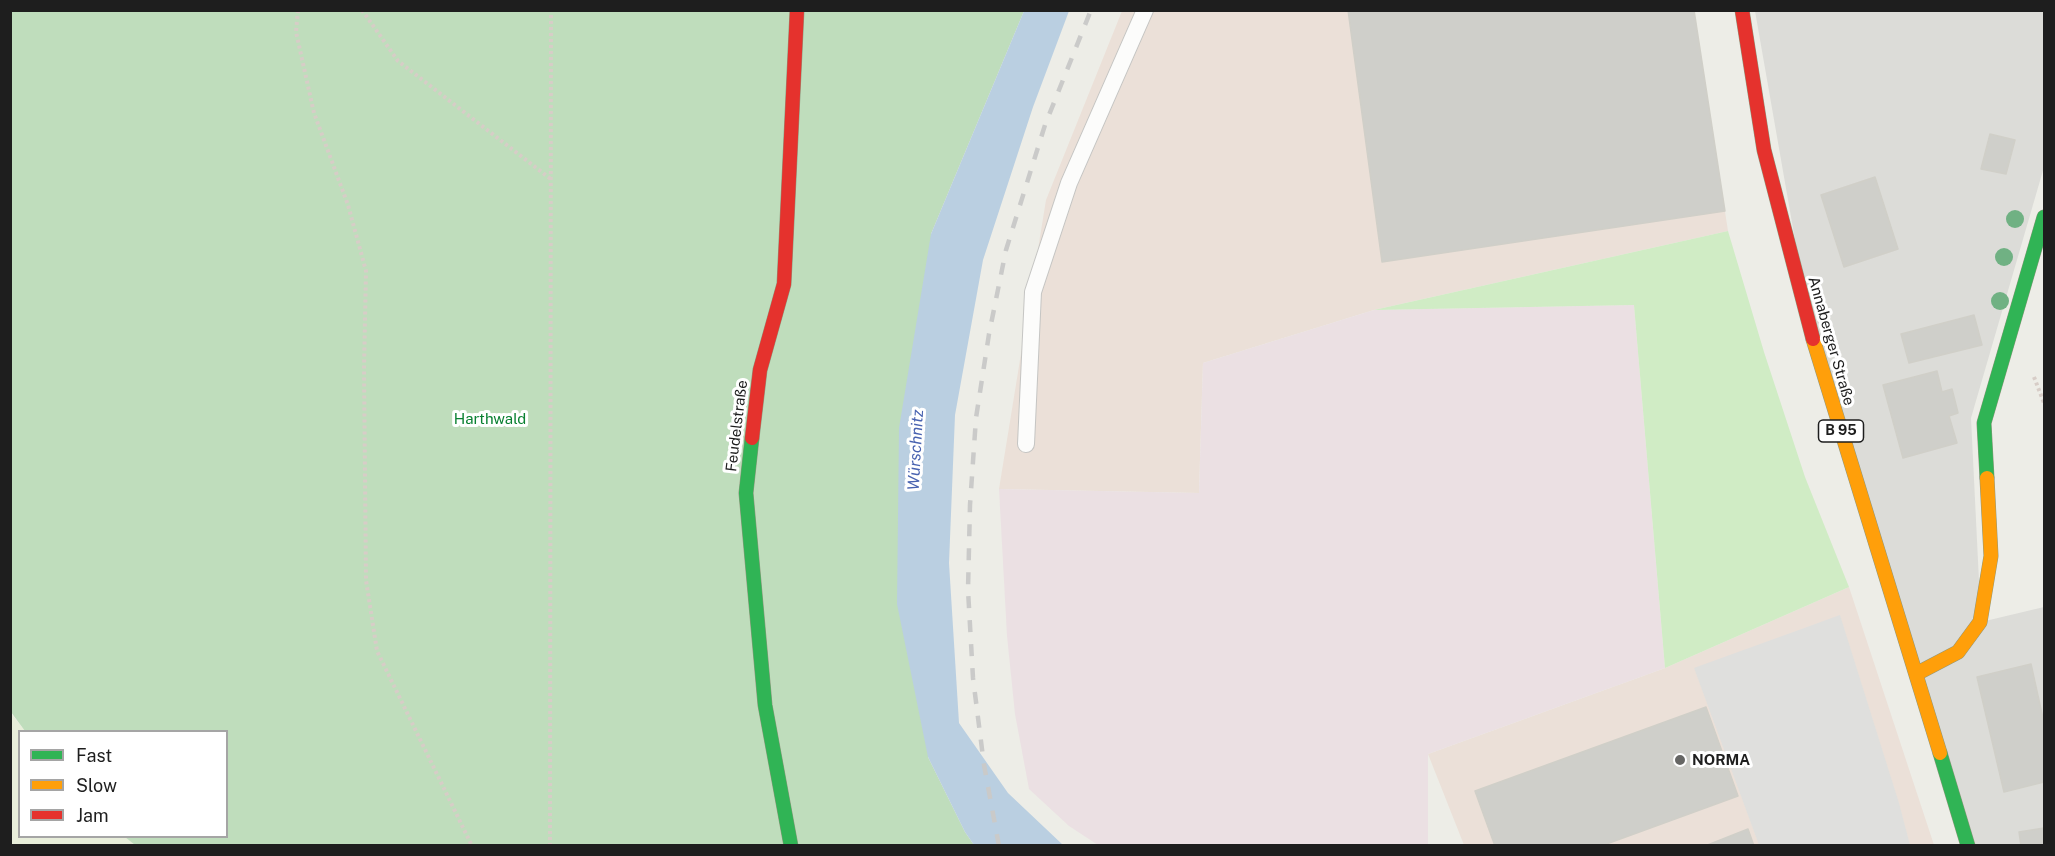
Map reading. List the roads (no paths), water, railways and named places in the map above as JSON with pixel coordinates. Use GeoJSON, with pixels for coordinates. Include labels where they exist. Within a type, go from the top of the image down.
{"type":"FeatureCollection","features":[{"type":"Feature","properties":{"kind":"street","name":"Feudelstraße"},"geometry":{"type":"LineString","coordinates":[[791,846],[765,705],[746,493],[760,370],[784,284],[797,10]]}},
{"type":"Feature","properties":{"kind":"street","name":"Annaberger Straße"},"geometry":{"type":"LineString","coordinates":[[1742,10],[1764,150],[1780,220],[1812,337],[1968,846]]}},
{"type":"Feature","properties":{"kind":"street"},"geometry":{"type":"LineString","coordinates":[[1916,674],[1958,652],[1980,622],[1990,556],[1984,423],[2044,217]]}},
{"type":"Feature","properties":{"kind":"lane"},"geometry":{"type":"LineString","coordinates":[[1026,444],[1033,292],[1069,183],[1145,10]]}},
{"type":"Feature","properties":{"kind":"water","name":"Würschnitz"},"geometry":{"type":"Polygon","coordinates":[[[1024,11],[1069,11],[1033,107],[983,260],[955,415],[949,563],[959,723],[1008,793],[1063,845],[974,845],[965,832],[928,757],[897,604],[899,428],[931,234],[1024,11]]]}},
{"type":"Feature","properties":{"kind":"railway"},"geometry":{"type":"LineString","coordinates":[[999,846],[984,765],[973,678],[968,590],[970,505],[976,418],[989,334],[1006,250],[1045,125],[1091,10]]}},
{"type":"Feature","properties":{"kind":"place","name":"NORMA"},"geometry":{"type":"Point","coordinates":[1680,760]}},
{"type":"Feature","properties":{"kind":"park label","name":"Harthwald"},"geometry":{"type":"Point","coordinates":[490,419]}}]}
